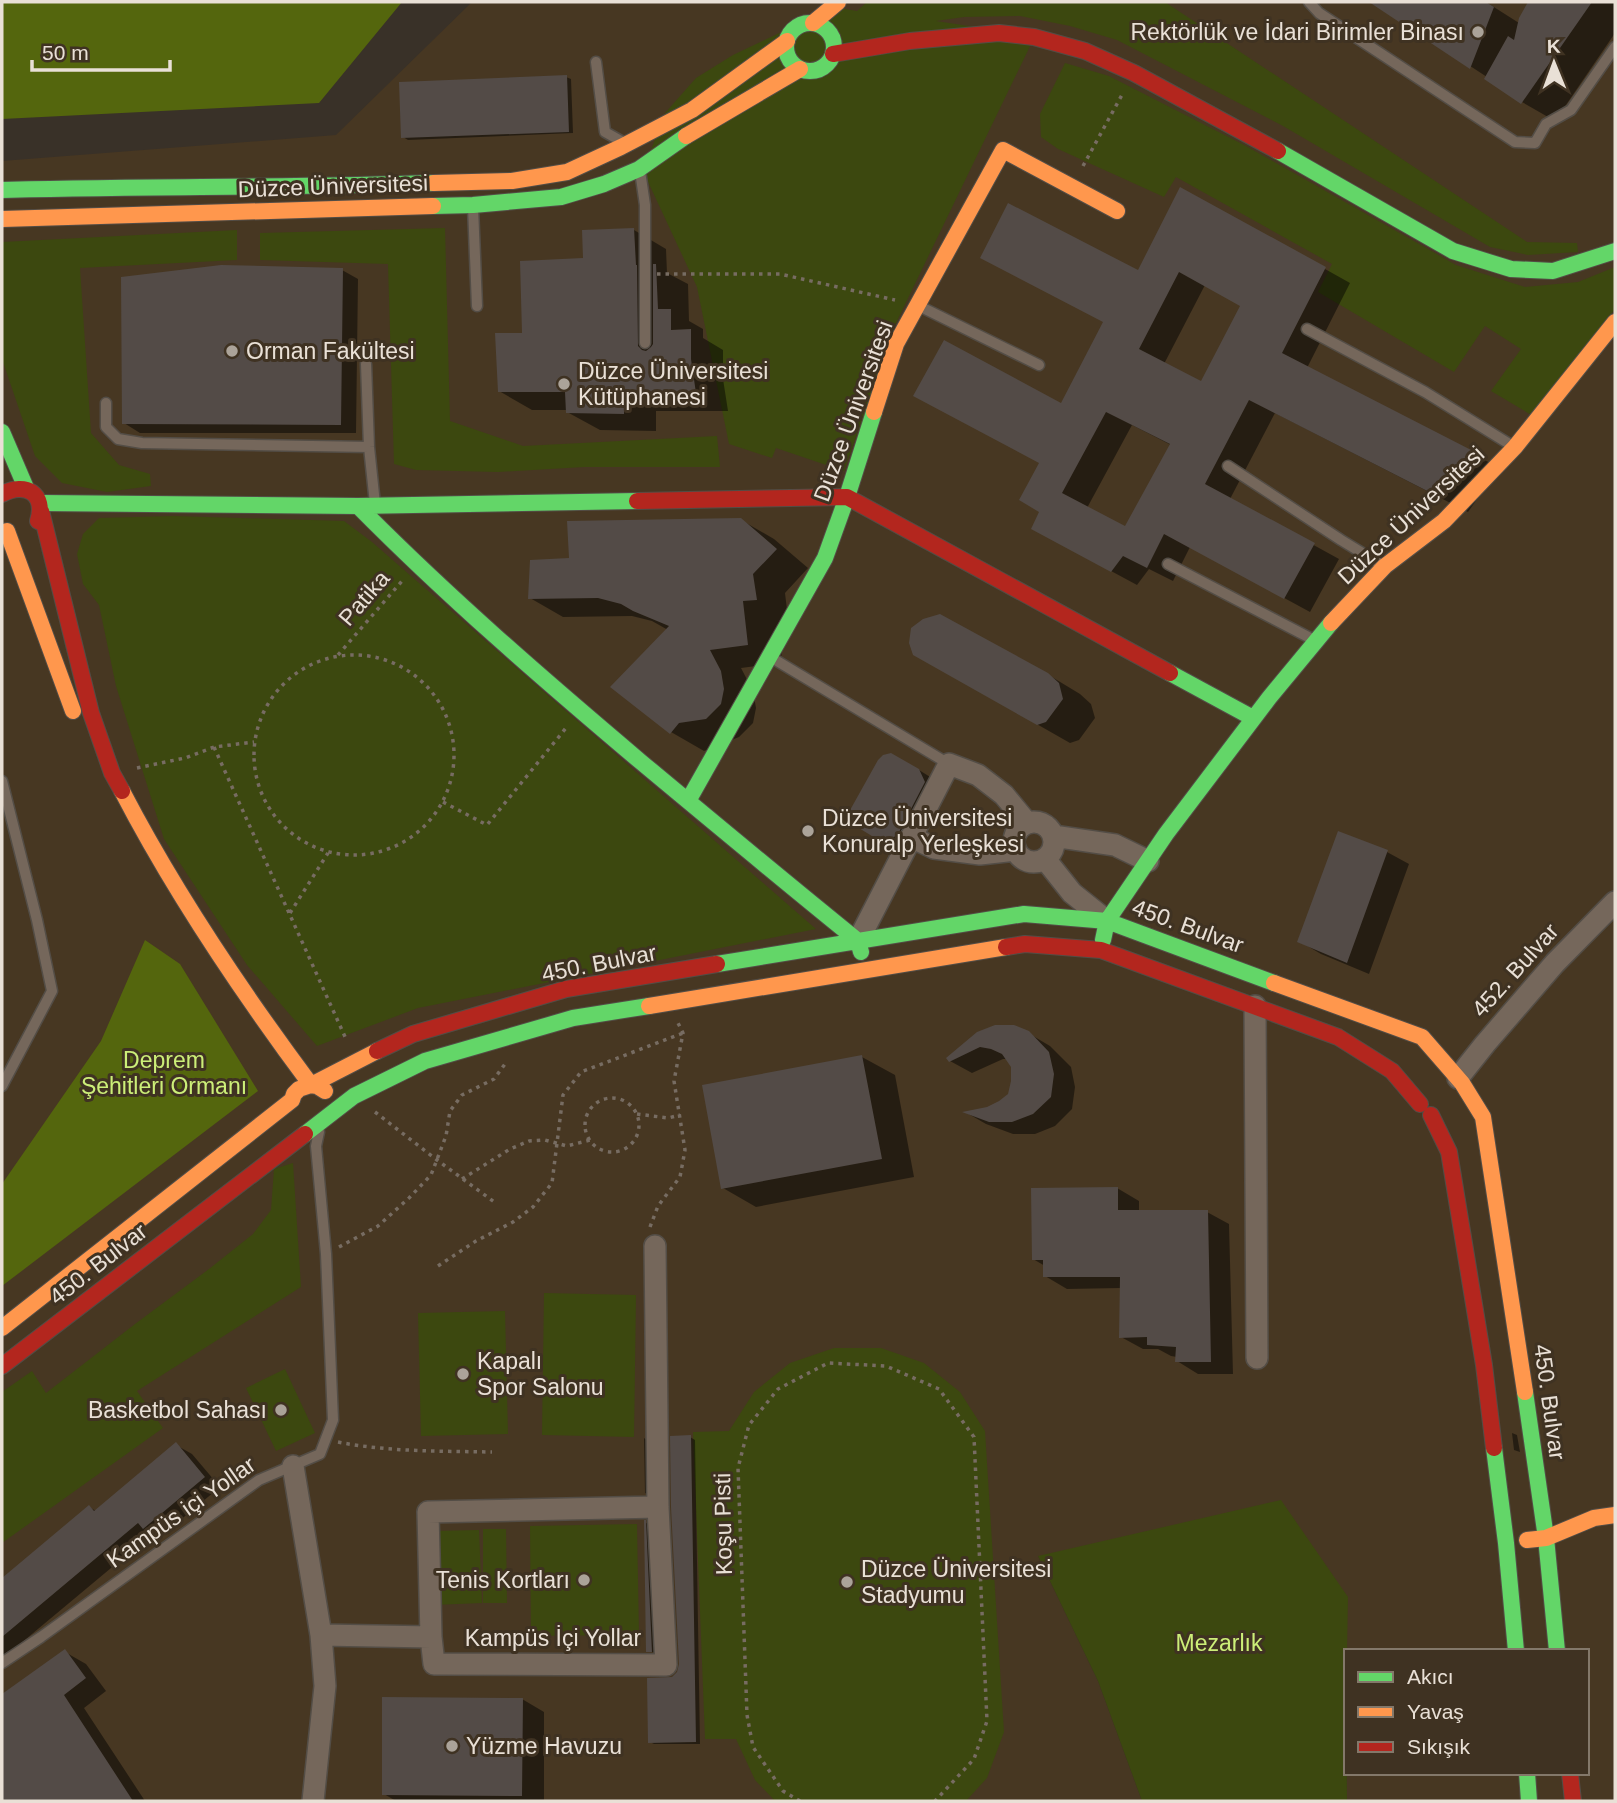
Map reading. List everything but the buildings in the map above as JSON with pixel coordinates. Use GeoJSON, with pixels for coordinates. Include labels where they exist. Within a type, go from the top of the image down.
{"type":"FeatureCollection","features":[{"type":"Feature","properties":{"kind":"street"},"geometry":{"type":"LineString","coordinates":[[813,23],[838,2]]}},
{"type":"Feature","properties":{"kind":"street"},"geometry":{"type":"LineString","coordinates":[[813,23],[828,31],[832,38],[834,54],[824,67],[808,71],[793,64],[787,49],[791,33],[797,27],[813,23]]}},
{"type":"Feature","properties":{"kind":"street"},"geometry":{"type":"LineString","coordinates":[[834,54],[910,41],[999,33],[1034,37],[1086,51],[1134,73],[1453,251],[1511,269],[1553,271],[1615,251]]}},
{"type":"Feature","properties":{"kind":"street"},"geometry":{"type":"LineString","coordinates":[[2,190],[512,181],[567,173],[692,110],[788,41]]}},
{"type":"Feature","properties":{"kind":"street","name":"Düzce Üniversitesi"},"geometry":{"type":"LineString","coordinates":[[2,219],[473,205],[561,197],[604,184],[639,169],[682,138],[800,69]]}},
{"type":"Feature","properties":{"kind":"street","name":"Düzce Üniversitesi"},"geometry":{"type":"LineString","coordinates":[[688,801],[825,558],[897,344],[1003,150],[1117,211]]}},
{"type":"Feature","properties":{"kind":"street","name":"Düzce Üniversitesi"},"geometry":{"type":"LineString","coordinates":[[1101,950],[1107,921],[1147,861],[1253,718],[1316,641],[1385,566],[1444,521],[1515,447],[1615,322]]}},
{"type":"Feature","properties":{"kind":"street"},"geometry":{"type":"LineString","coordinates":[[2,432],[26,488],[32,492],[41,507],[91,713],[112,773],[188,908],[259,1016],[311,1085],[323,1089],[330,1099],[330,1111],[324,1119],[310,1124],[298,1119],[293,1113],[289,1094],[311,1085]]}},
{"type":"Feature","properties":{"kind":"street"},"geometry":{"type":"LineString","coordinates":[[2,492],[26,488]]}},
{"type":"Feature","properties":{"kind":"street"},"geometry":{"type":"LineString","coordinates":[[41,507],[375,506],[847,497],[1253,718]]}},
{"type":"Feature","properties":{"kind":"street"},"geometry":{"type":"LineString","coordinates":[[358,506],[536,673],[788,886],[858,941],[866,970]]}},
{"type":"Feature","properties":{"kind":"street"},"geometry":{"type":"LineString","coordinates":[[5,529],[14,533],[27,532],[37,523],[41,507]]}},
{"type":"Feature","properties":{"kind":"street"},"geometry":{"type":"LineString","coordinates":[[5,529],[97,776],[154,880],[261,1042]]}},
{"type":"Feature","properties":{"kind":"street"},"geometry":{"type":"LineString","coordinates":[[858,941],[949,764],[978,775],[1004,795],[1027,823]]}},
{"type":"Feature","properties":{"kind":"street"},"geometry":{"type":"LineString","coordinates":[[1027,823],[1045,825],[1053,836],[1053,849],[1045,859],[1026,860],[1017,850],[1015,838],[1021,827],[1027,823]]}},
{"type":"Feature","properties":{"kind":"street"},"geometry":{"type":"LineString","coordinates":[[1053,836],[1115,845],[1147,861]]}},
{"type":"Feature","properties":{"kind":"street"},"geometry":{"type":"LineString","coordinates":[[911,837],[934,848],[968,853],[1017,850]]}},
{"type":"Feature","properties":{"kind":"street"},"geometry":{"type":"LineString","coordinates":[[1045,859],[1072,894],[1107,921]]}},
{"type":"Feature","properties":{"kind":"street","name":"452. Bulvar"},"geometry":{"type":"LineString","coordinates":[[1460,1080],[1485,1044],[1555,963],[1615,902]]}},
{"type":"Feature","properties":{"kind":"street","name":"450. Bulvar"},"geometry":{"type":"LineString","coordinates":[[311,1085],[356,1060],[413,1034],[566,989],[1024,914],[1107,921],[1422,1037],[1460,1080],[1483,1117],[1546,1538],[1558,1649]]}},
{"type":"Feature","properties":{"kind":"street","name":"450. Bulvar"},"geometry":{"type":"LineString","coordinates":[[2,1366],[354,1096],[425,1061],[573,1018],[668,1002],[1025,944],[1101,950],[1338,1037],[1392,1071],[1439,1112],[1449,1152],[1484,1365],[1516,1649]]}},
{"type":"Feature","properties":{"kind":"street"},"geometry":{"type":"LineString","coordinates":[[1255,1006],[1257,1358]]}},
{"type":"Feature","properties":{"kind":"street"},"geometry":{"type":"LineString","coordinates":[[1450,1072],[1460,1080],[1466,1097],[1439,1112],[1418,1097],[1428,1078],[1450,1072]]}},
{"type":"Feature","properties":{"kind":"street","name":"450. Bulvar"},"geometry":{"type":"LineString","coordinates":[[2,1328],[289,1094]]}},
{"type":"Feature","properties":{"kind":"street","name":"Kampüs İçi Yollar"},"geometry":{"type":"LineString","coordinates":[[655,1246],[658,1507],[666,1665],[434,1664],[428,1512],[658,1507]]}},
{"type":"Feature","properties":{"kind":"street"},"geometry":{"type":"LineString","coordinates":[[293,1466],[321,1636],[325,1686],[313,1801]]}},
{"type":"Feature","properties":{"kind":"street"},"geometry":{"type":"LineString","coordinates":[[1506,1543],[1546,1538],[1594,1518],[1615,1515]]}},
{"type":"Feature","properties":{"kind":"street","name":"Kampüs İçi Yollar"},"geometry":{"type":"LineString","coordinates":[[321,1636],[431,1637]]}},
{"type":"Feature","properties":{"kind":"street"},"geometry":{"type":"LineString","coordinates":[[1527,1775],[1529,1801]]}},
{"type":"Feature","properties":{"kind":"street"},"geometry":{"type":"LineString","coordinates":[[1570,1775],[1573,1801]]}},
{"type":"Feature","properties":{"kind":"lane"},"geometry":{"type":"LineString","coordinates":[[1309,2],[1319,13],[1515,142],[1535,143],[1546,124],[1571,110],[1615,47]]}},
{"type":"Feature","properties":{"kind":"lane"},"geometry":{"type":"LineString","coordinates":[[596,62],[605,132],[626,144],[639,169],[645,205],[645,343]]}},
{"type":"Feature","properties":{"kind":"lane"},"geometry":{"type":"LineString","coordinates":[[472,182],[477,306]]}},
{"type":"Feature","properties":{"kind":"lane"},"geometry":{"type":"LineString","coordinates":[[918,305],[1039,365]]}},
{"type":"Feature","properties":{"kind":"lane"},"geometry":{"type":"LineString","coordinates":[[1307,329],[1425,391],[1515,447]]}},
{"type":"Feature","properties":{"kind":"lane"},"geometry":{"type":"LineString","coordinates":[[366,363],[369,447],[375,506]]}},
{"type":"Feature","properties":{"kind":"lane"},"geometry":{"type":"LineString","coordinates":[[106,403],[106,426],[118,439],[142,443],[369,447]]}},
{"type":"Feature","properties":{"kind":"lane"},"geometry":{"type":"LineString","coordinates":[[1228,466],[1340,540],[1385,566]]}},
{"type":"Feature","properties":{"kind":"lane"},"geometry":{"type":"LineString","coordinates":[[1168,564],[1316,641]]}},
{"type":"Feature","properties":{"kind":"lane"},"geometry":{"type":"LineString","coordinates":[[770,656],[949,764]]}},
{"type":"Feature","properties":{"kind":"lane"},"geometry":{"type":"LineString","coordinates":[[2,781],[52,991],[2,1086]]}},
{"type":"Feature","properties":{"kind":"lane"},"geometry":{"type":"LineString","coordinates":[[324,1119],[316,1146],[326,1254],[334,1420],[326,1439]]}},
{"type":"Feature","properties":{"kind":"lane","name":"Kampüs içi Yollar"},"geometry":{"type":"LineString","coordinates":[[2,1663],[259,1480],[320,1454],[326,1439]]}},
{"type":"Feature","properties":{"kind":"path"},"geometry":{"type":"LineString","coordinates":[[1072,186],[1134,73]]}},
{"type":"Feature","properties":{"kind":"path"},"geometry":{"type":"LineString","coordinates":[[645,274],[780,274],[918,305]]}},
{"type":"Feature","properties":{"kind":"path","name":"Patika"},"geometry":{"type":"LineString","coordinates":[[337,656],[417,564]]}},
{"type":"Feature","properties":{"kind":"path"},"geometry":{"type":"LineString","coordinates":[[337,656],[369,656],[399,665],[425,684],[444,709],[454,740],[453,772],[443,802],[423,829],[394,847],[362,855],[328,852],[301,841],[279,822],[268,807],[254,771],[254,742],[263,711],[281,685],[307,666],[337,656]]}},
{"type":"Feature","properties":{"kind":"path"},"geometry":{"type":"LineString","coordinates":[[443,802],[487,825],[581,710]]}},
{"type":"Feature","properties":{"kind":"path"},"geometry":{"type":"LineString","coordinates":[[112,773],[185,758],[214,747],[254,742]]}},
{"type":"Feature","properties":{"kind":"path"},"geometry":{"type":"LineString","coordinates":[[214,747],[356,1060]]}},
{"type":"Feature","properties":{"kind":"path"},"geometry":{"type":"LineString","coordinates":[[290,913],[328,852]]}},
{"type":"Feature","properties":{"kind":"path"},"geometry":{"type":"LineString","coordinates":[[655,1246],[649,1231],[659,1206],[680,1177],[685,1150],[674,1081],[683,1033],[668,1002]]}},
{"type":"Feature","properties":{"kind":"path"},"geometry":{"type":"LineString","coordinates":[[438,1266],[533,1208],[552,1183],[563,1095],[581,1072],[683,1033]]}},
{"type":"Feature","properties":{"kind":"path"},"geometry":{"type":"LineString","coordinates":[[326,1254],[378,1226],[431,1175],[446,1136],[450,1111],[462,1095],[494,1079],[510,1056],[519,1034]]}},
{"type":"Feature","properties":{"kind":"path"},"geometry":{"type":"LineString","coordinates":[[354,1096],[497,1204]]}},
{"type":"Feature","properties":{"kind":"path"},"geometry":{"type":"LineString","coordinates":[[617,1098],[625,1101],[637,1114],[639,1131],[629,1146],[613,1152],[596,1146],[590,1140],[586,1132],[587,1114],[599,1101],[617,1098]]}},
{"type":"Feature","properties":{"kind":"path"},"geometry":{"type":"LineString","coordinates":[[637,1114],[668,1118],[680,1115]]}},
{"type":"Feature","properties":{"kind":"path"},"geometry":{"type":"LineString","coordinates":[[462,1179],[510,1149],[529,1141],[545,1140],[566,1146],[590,1140]]}},
{"type":"Feature","properties":{"kind":"path","name":"Koşu Pisti"},"geometry":{"type":"LineString","coordinates":[[800,1801],[783,1791],[753,1747],[747,1715],[738,1468],[749,1425],[778,1389],[828,1363],[886,1366],[939,1389],[974,1437],[987,1721],[974,1759],[935,1801]]}},
{"type":"Feature","properties":{"kind":"path"},"geometry":{"type":"LineString","coordinates":[[326,1439],[361,1447],[492,1452]]}},
{"type":"Feature","properties":{"kind":"shaded area","name":"Düzce Üniversitesi Konuralp Yerleşkesi"},"geometry":{"type":"Polygon","coordinates":[[[472,2],[1615,2],[1615,1801],[1347,1801],[1347,1775],[1589,1775],[1589,1649],[1347,1649],[1347,1597],[1038,1556],[1098,1681],[1142,1801],[2,1801],[2,161],[336,135],[472,2]]]}},
{"type":"Feature","properties":{"kind":"green space"},"geometry":{"type":"Polygon","coordinates":[[[2,2],[402,2],[319,103],[2,119],[2,2]]]}},
{"type":"Feature","properties":{"kind":"green space"},"geometry":{"type":"Polygon","coordinates":[[[867,2],[1165,2],[1527,242],[1577,243],[1578,252],[1528,255],[1490,247],[1283,126],[1117,40],[1070,26],[1020,16],[964,17],[936,21],[1035,36],[896,323],[844,471],[776,448],[772,458],[729,444],[697,287],[643,171],[665,113],[696,78],[733,55],[834,7],[857,11],[867,2]]]}},
{"type":"Feature","properties":{"kind":"green space"},"geometry":{"type":"Polygon","coordinates":[[[1065,63],[1109,76],[1246,146],[1456,265],[1525,287],[1578,282],[1615,267],[1615,309],[1533,416],[1491,391],[1521,349],[1485,326],[1454,372],[1318,292],[1332,264],[1176,177],[1164,197],[1058,149],[1041,137],[1040,114],[1065,63]]]}},
{"type":"Feature","properties":{"kind":"green space"},"geometry":{"type":"Polygon","coordinates":[[[445,228],[450,421],[523,446],[717,436],[720,467],[584,467],[498,472],[416,470],[394,464],[388,264],[260,260],[260,233],[445,228]]]}},
{"type":"Feature","properties":{"kind":"green space"},"geometry":{"type":"Polygon","coordinates":[[[237,230],[237,260],[80,268],[91,433],[119,465],[150,474],[151,486],[107,492],[62,483],[35,456],[2,359],[2,242],[237,230]]]}},
{"type":"Feature","properties":{"kind":"green space"},"geometry":{"type":"Polygon","coordinates":[[[173,516],[344,521],[372,542],[816,929],[418,1008],[317,1046],[247,965],[164,839],[116,686],[99,605],[83,584],[77,554],[83,534],[99,518],[173,516]]]}},
{"type":"Feature","properties":{"kind":"green space","name":"Deprem Şehitleri Ormanı"},"geometry":{"type":"Polygon","coordinates":[[[145,940],[180,964],[258,1091],[2,1286],[2,1184],[101,1041],[145,940]]]}},
{"type":"Feature","properties":{"kind":"green space"},"geometry":{"type":"Polygon","coordinates":[[[293,1163],[301,1287],[137,1391],[163,1428],[2,1543],[2,1392],[32,1371],[46,1393],[209,1269],[253,1234],[271,1210],[274,1169],[293,1163]]]}},
{"type":"Feature","properties":{"kind":"green space"},"geometry":{"type":"Polygon","coordinates":[[[544,1293],[636,1295],[634,1437],[542,1435],[544,1293]]]}},
{"type":"Feature","properties":{"kind":"green space","name":"Kapalı Spor Salonu"},"geometry":{"type":"Polygon","coordinates":[[[505,1311],[508,1434],[421,1436],[418,1313],[505,1311]]]}},
{"type":"Feature","properties":{"kind":"green space","name":"Düzce Üniversitesi Stadyumu"},"geometry":{"type":"Polygon","coordinates":[[[834,1348],[881,1348],[924,1363],[960,1392],[985,1431],[1004,1732],[987,1778],[966,1801],[775,1801],[755,1780],[736,1739],[705,1739],[693,1432],[729,1431],[754,1392],[790,1363],[834,1348]]]}},
{"type":"Feature","properties":{"kind":"green space","name":"Basketbol Sahası"},"geometry":{"type":"Polygon","coordinates":[[[285,1369],[315,1433],[276,1451],[246,1388],[285,1369]]]}},
{"type":"Feature","properties":{"kind":"green space","name":"Mezarlık"},"geometry":{"type":"Polygon","coordinates":[[[1281,1500],[1348,1597],[1347,1649],[1344,1649],[1344,1775],[1347,1775],[1347,1801],[1142,1801],[1098,1681],[1038,1556],[1281,1500]]]}},
{"type":"Feature","properties":{"kind":"green space","name":"Tenis Kortları"},"geometry":{"type":"Polygon","coordinates":[[[637,1524],[639,1635],[531,1636],[530,1526],[637,1524]]]}},
{"type":"Feature","properties":{"kind":"green space"},"geometry":{"type":"Polygon","coordinates":[[[483,1529],[506,1529],[507,1603],[483,1603],[483,1529]]]}},
{"type":"Feature","properties":{"kind":"green space"},"geometry":{"type":"Polygon","coordinates":[[[479,1530],[482,1603],[433,1605],[431,1531],[479,1530]]]}},
{"type":"Feature","properties":{"kind":"traffic: fast"},"geometry":{"type":"LineString","coordinates":[[810,23],[827,30],[834,47],[827,64],[810,71],[793,64],[786,47],[793,30],[810,23]]}},
{"type":"Feature","properties":{"kind":"traffic: fast"},"geometry":{"type":"LineString","coordinates":[[433,206],[561,197],[604,184],[639,169],[686,136]]}},
{"type":"Feature","properties":{"kind":"traffic: fast"},"geometry":{"type":"LineString","coordinates":[[1278,151],[1453,251],[1511,269],[1553,271],[1615,251]]}},
{"type":"Feature","properties":{"kind":"traffic: fast"},"geometry":{"type":"LineString","coordinates":[[2,190],[433,183]]}},
{"type":"Feature","properties":{"kind":"traffic: fast"},"geometry":{"type":"LineString","coordinates":[[688,801],[825,558],[874,412]]}},
{"type":"Feature","properties":{"kind":"traffic: fast"},"geometry":{"type":"LineString","coordinates":[[2,432],[26,488]]}},
{"type":"Feature","properties":{"kind":"traffic: fast"},"geometry":{"type":"LineString","coordinates":[[40,503],[358,506],[637,501]]}},
{"type":"Feature","properties":{"kind":"traffic: fast"},"geometry":{"type":"LineString","coordinates":[[358,506],[533,669],[858,941],[861,952]]}},
{"type":"Feature","properties":{"kind":"traffic: fast"},"geometry":{"type":"LineString","coordinates":[[1103,940],[1107,921],[1166,834],[1269,698],[1331,623]]}},
{"type":"Feature","properties":{"kind":"traffic: fast"},"geometry":{"type":"LineString","coordinates":[[1170,673],[1253,718]]}},
{"type":"Feature","properties":{"kind":"traffic: fast"},"geometry":{"type":"LineString","coordinates":[[717,964],[1024,914],[1107,921],[1274,983]]}},
{"type":"Feature","properties":{"kind":"traffic: fast"},"geometry":{"type":"LineString","coordinates":[[305,1134],[354,1096],[425,1061],[573,1018],[649,1006]]}},
{"type":"Feature","properties":{"kind":"traffic: fast"},"geometry":{"type":"LineString","coordinates":[[1525,1392],[1546,1538],[1557,1649]]}},
{"type":"Feature","properties":{"kind":"traffic: fast"},"geometry":{"type":"LineString","coordinates":[[1494,1448],[1516,1649]]}},
{"type":"Feature","properties":{"kind":"traffic: fast"},"geometry":{"type":"LineString","coordinates":[[1527,1775],[1529,1801]]}},
{"type":"Feature","properties":{"kind":"traffic: slow"},"geometry":{"type":"LineString","coordinates":[[813,23],[838,2]]}},
{"type":"Feature","properties":{"kind":"traffic: slow"},"geometry":{"type":"LineString","coordinates":[[433,183],[512,181],[567,172],[692,110],[787,41]]}},
{"type":"Feature","properties":{"kind":"traffic: slow"},"geometry":{"type":"LineString","coordinates":[[686,136],[800,69]]}},
{"type":"Feature","properties":{"kind":"traffic: slow"},"geometry":{"type":"LineString","coordinates":[[874,412],[896,344],[1003,150],[1117,211]]}},
{"type":"Feature","properties":{"kind":"traffic: slow"},"geometry":{"type":"LineString","coordinates":[[2,219],[433,206]]}},
{"type":"Feature","properties":{"kind":"traffic: slow"},"geometry":{"type":"LineString","coordinates":[[1331,623],[1385,566],[1444,521],[1515,447],[1615,322]]}},
{"type":"Feature","properties":{"kind":"traffic: slow"},"geometry":{"type":"LineString","coordinates":[[7,531],[73,711]]}},
{"type":"Feature","properties":{"kind":"traffic: slow"},"geometry":{"type":"LineString","coordinates":[[122,791],[164,868],[235,978],[311,1085],[325,1091]]}},
{"type":"Feature","properties":{"kind":"traffic: slow"},"geometry":{"type":"LineString","coordinates":[[649,1006],[1006,947]]}},
{"type":"Feature","properties":{"kind":"traffic: slow"},"geometry":{"type":"LineString","coordinates":[[1274,983],[1422,1037],[1462,1083],[1483,1117],[1525,1392]]}},
{"type":"Feature","properties":{"kind":"traffic: slow"},"geometry":{"type":"LineString","coordinates":[[2,1328],[292,1100],[299,1089],[377,1051]]}},
{"type":"Feature","properties":{"kind":"traffic: slow"},"geometry":{"type":"LineString","coordinates":[[1527,1540],[1546,1538],[1594,1518],[1615,1515]]}},
{"type":"Feature","properties":{"kind":"traffic: jam"},"geometry":{"type":"LineString","coordinates":[[833,54],[910,41],[999,33],[1034,37],[1085,51],[1134,73],[1278,151]]}},
{"type":"Feature","properties":{"kind":"traffic: jam"},"geometry":{"type":"LineString","coordinates":[[2,494],[19,489],[32,492],[39,504],[38,521]]}},
{"type":"Feature","properties":{"kind":"traffic: jam"},"geometry":{"type":"LineString","coordinates":[[637,501],[847,497],[1170,673]]}},
{"type":"Feature","properties":{"kind":"traffic: jam"},"geometry":{"type":"LineString","coordinates":[[41,511],[91,713],[112,773],[122,791]]}},
{"type":"Feature","properties":{"kind":"traffic: jam"},"geometry":{"type":"LineString","coordinates":[[1006,947],[1025,944],[1101,950],[1338,1037],[1392,1071],[1420,1104]]}},
{"type":"Feature","properties":{"kind":"traffic: jam"},"geometry":{"type":"LineString","coordinates":[[377,1051],[413,1034],[566,989],[717,964]]}},
{"type":"Feature","properties":{"kind":"traffic: jam"},"geometry":{"type":"LineString","coordinates":[[1431,1115],[1449,1152],[1484,1365],[1494,1448]]}},
{"type":"Feature","properties":{"kind":"traffic: jam"},"geometry":{"type":"LineString","coordinates":[[2,1366],[305,1134]]}},
{"type":"Feature","properties":{"kind":"traffic: jam"},"geometry":{"type":"LineString","coordinates":[[1570,1775],[1573,1801]]}},
{"type":"Feature","properties":{"kind":"place","name":"Rektörlük ve İdari Birimler Binası"},"geometry":{"type":"Point","coordinates":[1478,32]}},
{"type":"Feature","properties":{"kind":"place","name":"Orman Fakültesi"},"geometry":{"type":"Point","coordinates":[232,351]}},
{"type":"Feature","properties":{"kind":"place","name":"Düzce Üniversitesi Kütüphanesi"},"geometry":{"type":"Point","coordinates":[564,384]}},
{"type":"Feature","properties":{"kind":"place","name":"Düzce Üniversitesi Konuralp Yerleşkesi"},"geometry":{"type":"Point","coordinates":[808,831]}},
{"type":"Feature","properties":{"kind":"place","name":"Kapalı Spor Salonu"},"geometry":{"type":"Point","coordinates":[463,1374]}},
{"type":"Feature","properties":{"kind":"place","name":"Basketbol Sahası"},"geometry":{"type":"Point","coordinates":[281,1410]}},
{"type":"Feature","properties":{"kind":"place","name":"Tenis Kortları"},"geometry":{"type":"Point","coordinates":[584,1580]}},
{"type":"Feature","properties":{"kind":"place","name":"Düzce Üniversitesi Stadyumu"},"geometry":{"type":"Point","coordinates":[847,1582]}},
{"type":"Feature","properties":{"kind":"place","name":"Yüzme Havuzu"},"geometry":{"type":"Point","coordinates":[452,1746]}}]}
